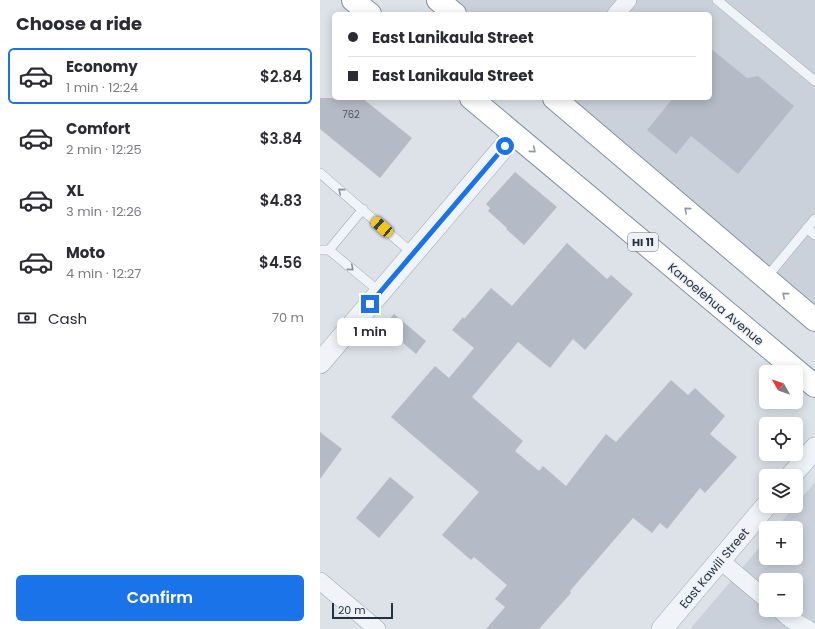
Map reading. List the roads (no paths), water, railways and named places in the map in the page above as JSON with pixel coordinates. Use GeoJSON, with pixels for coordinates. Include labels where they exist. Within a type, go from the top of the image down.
{"type":"FeatureCollection","features":[{"type":"Feature","properties":{"kind":"highway"},"geometry":{"type":"LineString","coordinates":[[353,0],[368,12]]}},
{"type":"Feature","properties":{"kind":"highway"},"geometry":{"type":"LineString","coordinates":[[438,0],[453,12]]}},
{"type":"Feature","properties":{"kind":"highway","name":"Kanoelehua Avenue"},"geometry":{"type":"LineString","coordinates":[[473,100],[815,386]]}},
{"type":"Feature","properties":{"kind":"highway"},"geometry":{"type":"LineString","coordinates":[[559,100],[577,108],[766,278],[815,320]]}},
{"type":"Feature","properties":{"kind":"street"},"geometry":{"type":"LineString","coordinates":[[618,12],[628,0]]}},
{"type":"Feature","properties":{"kind":"street"},"geometry":{"type":"LineString","coordinates":[[320,363],[514,135]]}},
{"type":"Feature","properties":{"kind":"street"},"geometry":{"type":"LineString","coordinates":[[797,469],[815,448]]}},
{"type":"Feature","properties":{"kind":"street","name":"East Kawili Street"},"geometry":{"type":"LineString","coordinates":[[662,629],[760,513]]}},
{"type":"Feature","properties":{"kind":"street"},"geometry":{"type":"LineString","coordinates":[[721,561],[759,592]]}},
{"type":"Feature","properties":{"kind":"street"},"geometry":{"type":"LineString","coordinates":[[320,581],[378,629]]}},
{"type":"Feature","properties":{"kind":"street"},"geometry":{"type":"LineString","coordinates":[[788,617],[808,629]]}},
{"type":"Feature","properties":{"kind":"lane"},"geometry":{"type":"LineString","coordinates":[[717,0],[815,81]]}},
{"type":"Feature","properties":{"kind":"lane"},"geometry":{"type":"LineString","coordinates":[[320,173],[412,254]]}},
{"type":"Feature","properties":{"kind":"lane"},"geometry":{"type":"LineString","coordinates":[[362,210],[325,250],[380,292]]}},
{"type":"Feature","properties":{"kind":"lane"},"geometry":{"type":"LineString","coordinates":[[766,278],[815,219]]}},
{"type":"Feature","properties":{"kind":"lane"},"geometry":{"type":"LineString","coordinates":[[807,228],[815,235]]}}]}
